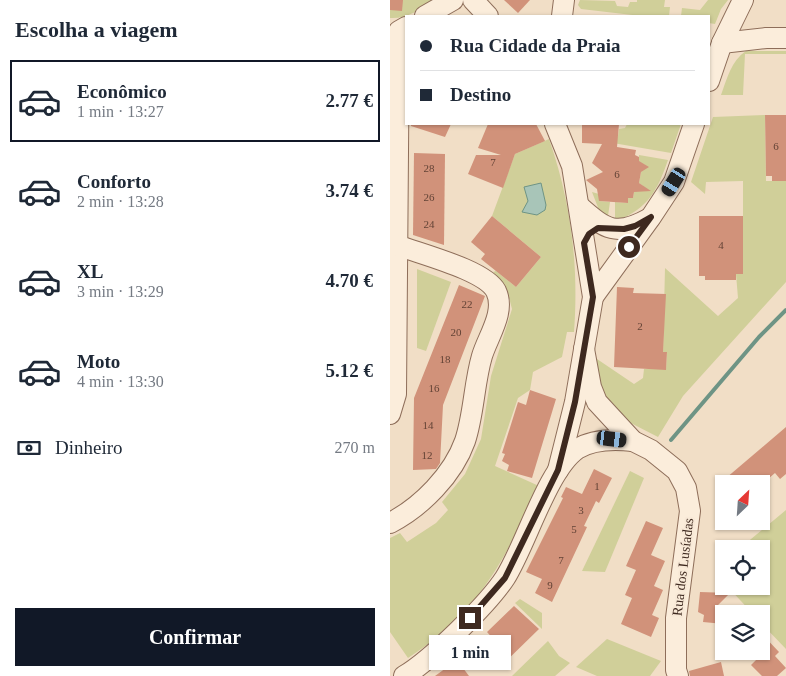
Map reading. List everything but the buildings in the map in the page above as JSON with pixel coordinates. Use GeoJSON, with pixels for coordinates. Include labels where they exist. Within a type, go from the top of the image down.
{"type":"FeatureCollection","features":[{"type":"Feature","properties":{"kind":"street"},"geometry":{"type":"LineString","coordinates":[[427,15],[453,0]]}},
{"type":"Feature","properties":{"kind":"street"},"geometry":{"type":"LineString","coordinates":[[562,15],[564,0]]}},
{"type":"Feature","properties":{"kind":"street"},"geometry":{"type":"LineString","coordinates":[[743,0],[743,7],[749,22],[759,34],[776,38]]}},
{"type":"Feature","properties":{"kind":"street"},"geometry":{"type":"LineString","coordinates":[[710,78],[722,43],[743,0]]}},
{"type":"Feature","properties":{"kind":"street"},"geometry":{"type":"LineString","coordinates":[[390,414],[396,394],[399,30]]}},
{"type":"Feature","properties":{"kind":"street"},"geometry":{"type":"LineString","coordinates":[[722,43],[776,38]]}},
{"type":"Feature","properties":{"kind":"street"},"geometry":{"type":"LineString","coordinates":[[404,676],[459,630],[505,578],[558,470],[575,402],[593,297],[572,166],[556,125]]}},
{"type":"Feature","properties":{"kind":"street"},"geometry":{"type":"LineString","coordinates":[[593,297],[674,182],[694,125]]}},
{"type":"Feature","properties":{"kind":"street"},"geometry":{"type":"LineString","coordinates":[[579,206],[609,228],[621,247],[620,259]]}},
{"type":"Feature","properties":{"kind":"street"},"geometry":{"type":"LineString","coordinates":[[585,247],[593,230],[635,226],[651,217]]}},
{"type":"Feature","properties":{"kind":"street"},"geometry":{"type":"LineString","coordinates":[[390,523],[404,516],[439,486],[465,442],[482,356],[499,311],[496,291],[482,276],[398,245]]}},
{"type":"Feature","properties":{"kind":"street"},"geometry":{"type":"LineString","coordinates":[[585,247],[599,260],[620,259]]}},
{"type":"Feature","properties":{"kind":"street","name":"Rua dos Lusíadas"},"geometry":{"type":"LineString","coordinates":[[584,349],[591,387],[597,402],[632,441],[651,450],[678,471],[686,488],[690,511],[676,618],[674,674]]}},
{"type":"Feature","properties":{"kind":"street"},"geometry":{"type":"LineString","coordinates":[[575,402],[578,418],[593,444]]}},
{"type":"Feature","properties":{"kind":"street"},"geometry":{"type":"LineString","coordinates":[[593,444],[598,425],[597,402]]}},
{"type":"Feature","properties":{"kind":"street"},"geometry":{"type":"LineString","coordinates":[[558,470],[577,449],[612,439],[632,441]]}},
{"type":"Feature","properties":{"kind":"shaded area"},"geometry":{"type":"Polygon","coordinates":[[[390,0],[433,0],[408,15],[390,18],[390,0]]]}},
{"type":"Feature","properties":{"kind":"shaded area"},"geometry":{"type":"Polygon","coordinates":[[[580,0],[615,1],[617,6],[628,7],[630,2],[637,2],[637,0],[665,0],[664,7],[670,7],[669,15],[632,15],[581,9],[578,5],[580,0]]]}},
{"type":"Feature","properties":{"kind":"shaded area"},"geometry":{"type":"Polygon","coordinates":[[[708,0],[728,0],[721,9],[715,24],[710,23],[710,15],[681,15],[682,8],[700,10],[708,0]]]}},
{"type":"Feature","properties":{"kind":"shaded area"},"geometry":{"type":"Polygon","coordinates":[[[746,51],[786,51],[786,54],[745,54],[743,95],[721,95],[733,65],[746,51]]]}},
{"type":"Feature","properties":{"kind":"shaded area"},"geometry":{"type":"Polygon","coordinates":[[[765,115],[766,181],[786,181],[786,282],[683,396],[658,437],[619,417],[597,395],[597,359],[634,384],[643,378],[644,369],[666,369],[667,353],[663,352],[665,268],[718,316],[738,298],[736,274],[743,274],[743,181],[706,182],[705,194],[691,182],[713,117],[765,115]]]}},
{"type":"Feature","properties":{"kind":"shaded area"},"geometry":{"type":"Polygon","coordinates":[[[626,125],[681,125],[671,153],[613,143],[618,136],[619,129],[625,128],[626,125]]]}},
{"type":"Feature","properties":{"kind":"shaded area"},"geometry":{"type":"Polygon","coordinates":[[[549,139],[563,186],[572,234],[575,282],[574,332],[567,332],[562,357],[533,372],[530,390],[518,398],[495,466],[539,486],[501,561],[472,603],[454,622],[408,658],[390,632],[390,538],[400,533],[407,542],[436,523],[448,510],[442,502],[465,474],[481,439],[491,376],[512,309],[507,290],[493,272],[496,271],[516,287],[541,257],[492,216],[515,154],[549,139]]]}},
{"type":"Feature","properties":{"kind":"shaded area"},"geometry":{"type":"Polygon","coordinates":[[[639,155],[668,160],[651,197],[637,210],[618,220],[615,218],[615,202],[628,203],[628,198],[633,198],[634,192],[643,186],[639,183],[641,172],[645,165],[639,162],[639,155]]]}},
{"type":"Feature","properties":{"kind":"shaded area"},"geometry":{"type":"Polygon","coordinates":[[[541,183],[546,205],[545,210],[537,215],[522,212],[528,201],[524,187],[541,183]]]}},
{"type":"Feature","properties":{"kind":"shaded area"},"geometry":{"type":"Polygon","coordinates":[[[592,192],[599,194],[599,201],[610,202],[608,216],[599,210],[592,192]]]}},
{"type":"Feature","properties":{"kind":"shaded area"},"geometry":{"type":"Polygon","coordinates":[[[417,269],[451,282],[426,351],[417,348],[417,269]]]}},
{"type":"Feature","properties":{"kind":"shaded area"},"geometry":{"type":"Polygon","coordinates":[[[630,471],[644,478],[605,572],[582,571],[630,471]]]}},
{"type":"Feature","properties":{"kind":"shaded area"},"geometry":{"type":"Polygon","coordinates":[[[786,510],[786,649],[770,632],[770,605],[745,605],[735,595],[770,595],[770,540],[750,540],[762,530],[770,530],[770,523],[786,510]]]}},
{"type":"Feature","properties":{"kind":"shaded area"},"geometry":{"type":"Polygon","coordinates":[[[520,599],[542,613],[542,629],[515,603],[520,599]]]}},
{"type":"Feature","properties":{"kind":"shaded area"},"geometry":{"type":"Polygon","coordinates":[[[607,639],[661,661],[650,676],[597,676],[576,667],[607,639]]]}},
{"type":"Feature","properties":{"kind":"shaded area"},"geometry":{"type":"Polygon","coordinates":[[[548,641],[559,656],[570,663],[555,676],[512,676],[548,641]]]}},
{"type":"Feature","properties":{"kind":"waterway"},"geometry":{"type":"LineString","coordinates":[[671,440],[759,337],[786,310]]}},
{"type":"Feature","properties":{"kind":"route"},"geometry":{"type":"LineString","coordinates":[[470,618],[505,578],[558,470],[575,402],[593,297],[584,243],[589,234],[598,228],[624,229],[635,226],[651,217],[629,247]]}}]}
